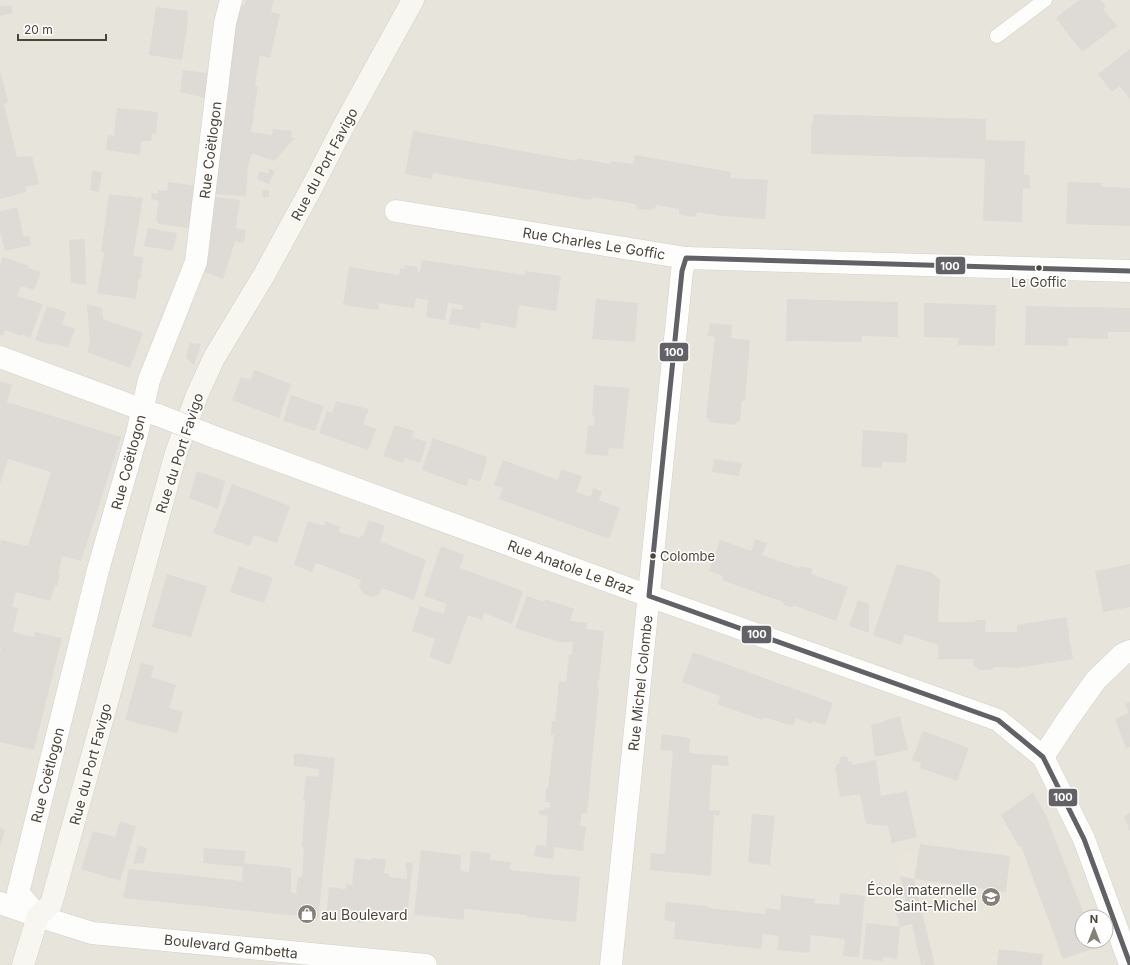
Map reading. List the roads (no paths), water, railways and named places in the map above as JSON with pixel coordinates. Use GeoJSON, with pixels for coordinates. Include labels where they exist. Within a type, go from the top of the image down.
{"type":"FeatureCollection","features":[{"type":"Feature","properties":{"kind":"street","name":"Rue Coëtlogon"},"geometry":{"type":"LineString","coordinates":[[38,916],[18,893],[98,570],[137,434],[150,412],[149,380],[196,262],[225,24],[230,0]]}},
{"type":"Feature","properties":{"kind":"street","name":"Rue du Port Favigo"},"geometry":{"type":"LineString","coordinates":[[38,916],[51,904],[176,453],[197,395],[214,358],[264,275],[413,0]]}},
{"type":"Feature","properties":{"kind":"street","name":"Rue Charles Le Goffic"},"geometry":{"type":"LineString","coordinates":[[396,211],[686,258],[1130,271]]}},
{"type":"Feature","properties":{"kind":"street","name":"Rue Michel Colombe"},"geometry":{"type":"LineString","coordinates":[[611,965],[682,271],[686,258]]}},
{"type":"Feature","properties":{"kind":"street","name":"Rue Anatole Le Braz"},"geometry":{"type":"LineString","coordinates":[[0,357],[649,596],[998,720],[1043,757],[1084,839],[1130,964]]}},
{"type":"Feature","properties":{"kind":"street"},"geometry":{"type":"LineString","coordinates":[[1043,757],[1096,680],[1124,654],[1130,651]]}},
{"type":"Feature","properties":{"kind":"street","name":"Boulevard Gambetta"},"geometry":{"type":"LineString","coordinates":[[0,903],[92,933],[426,965]]}},
{"type":"Feature","properties":{"kind":"street"},"geometry":{"type":"LineString","coordinates":[[23,965],[38,916]]}},
{"type":"Feature","properties":{"kind":"lane"},"geometry":{"type":"LineString","coordinates":[[997,36],[1045,0]]}},
{"type":"Feature","properties":{"kind":"place","name":"Le Goffic"},"geometry":{"type":"Point","coordinates":[1039,268]}},
{"type":"Feature","properties":{"kind":"place","name":"Colombe"},"geometry":{"type":"Point","coordinates":[653,556]}},
{"type":"Feature","properties":{"kind":"place","name":"École maternelle Saint-Michel"},"geometry":{"type":"Point","coordinates":[991,897]}},
{"type":"Feature","properties":{"kind":"place","name":"au Boulevard"},"geometry":{"type":"Point","coordinates":[307,914]}}]}
